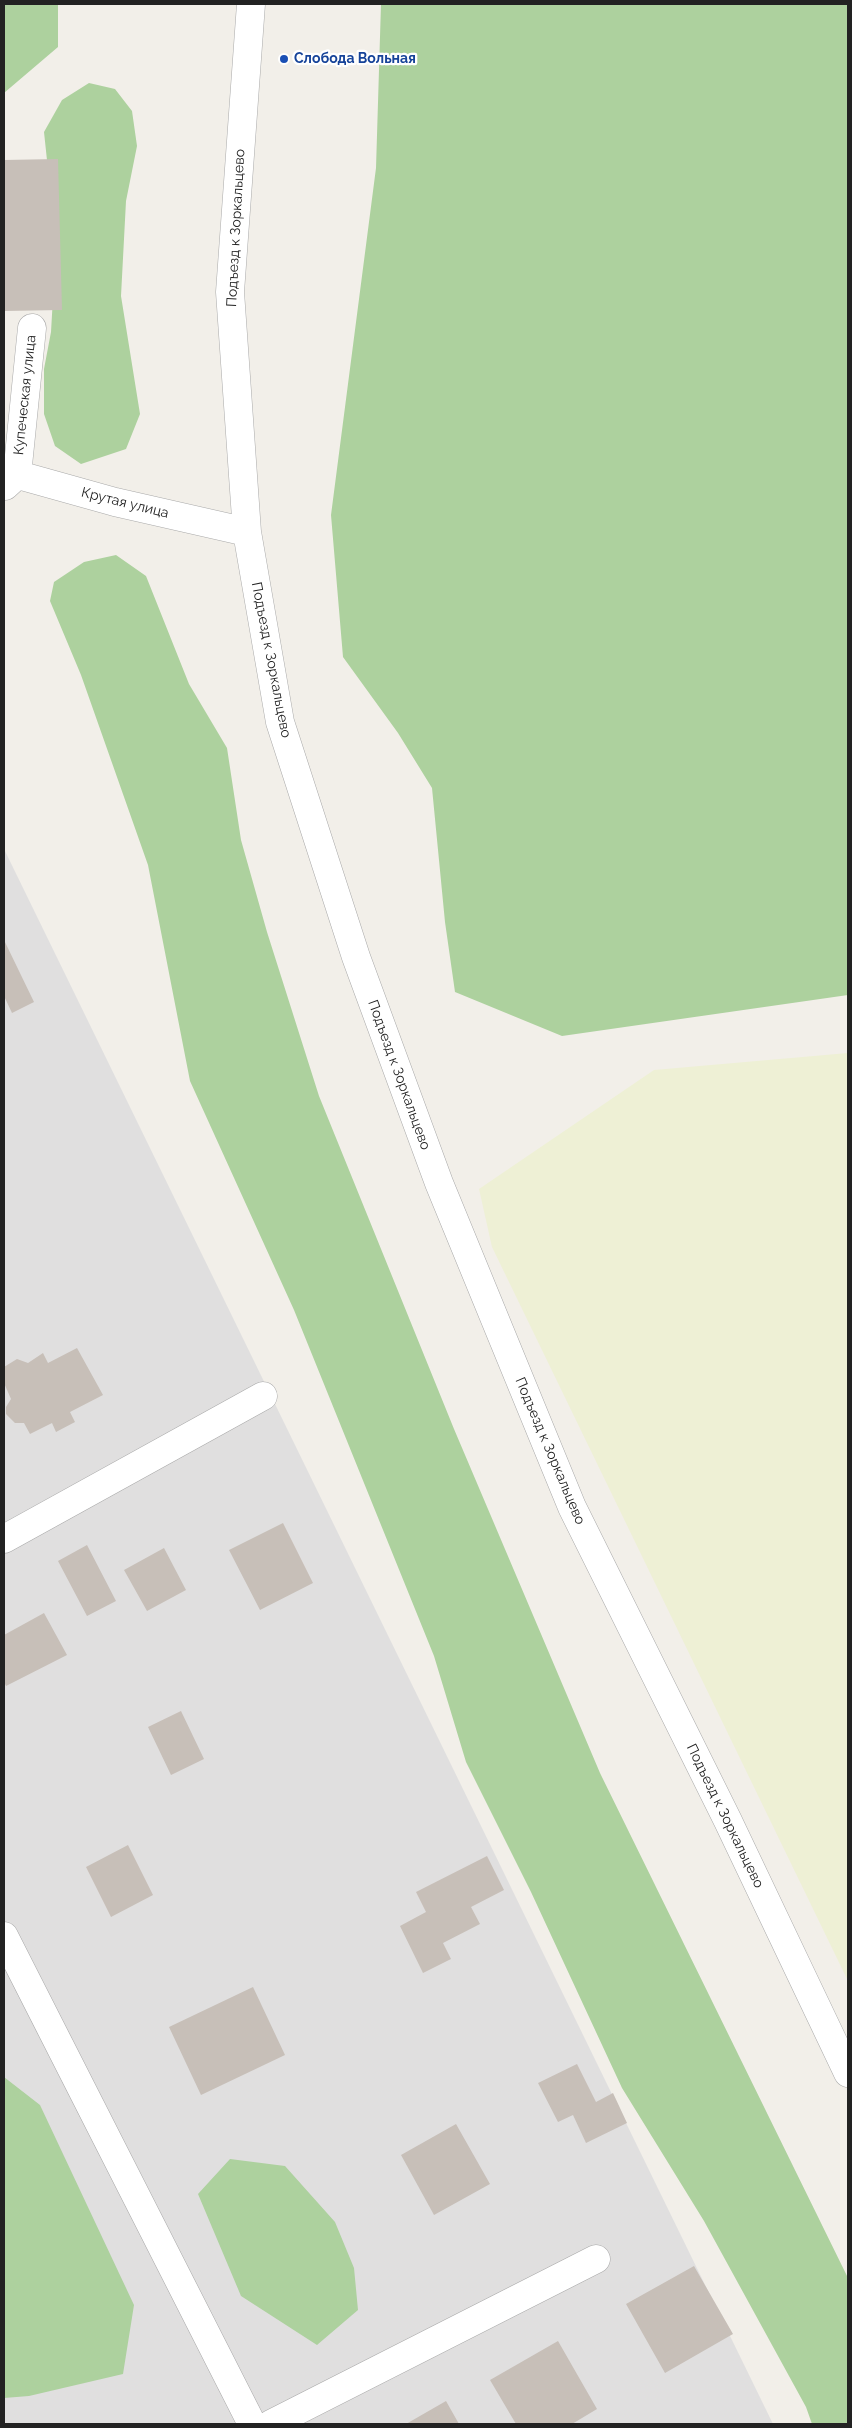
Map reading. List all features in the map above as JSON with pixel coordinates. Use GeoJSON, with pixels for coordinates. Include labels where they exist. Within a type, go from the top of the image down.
{"type":"FeatureCollection","features":[{"type":"Feature","properties":{"kind":"street","name":"Подъезд к Зоркальцево"},"geometry":{"type":"LineString","coordinates":[[251,4],[230,292],[247,532],[280,722],[356,957],[439,1184],[572,1507],[728,1821],[848,2073]]}},
{"type":"Feature","properties":{"kind":"street","name":"Купеческая улица"},"geometry":{"type":"LineString","coordinates":[[8,478],[32,328]]}},
{"type":"Feature","properties":{"kind":"street","name":"Крутая улица"},"geometry":{"type":"LineString","coordinates":[[8,478],[247,532]]}},
{"type":"Feature","properties":{"kind":"street"},"geometry":{"type":"LineString","coordinates":[[4,1539],[263,1396]]}},
{"type":"Feature","properties":{"kind":"street"},"geometry":{"type":"LineString","coordinates":[[4,1936],[252,2424]]}},
{"type":"Feature","properties":{"kind":"street"},"geometry":{"type":"LineString","coordinates":[[271,2424],[596,2259]]}},
{"type":"Feature","properties":{"kind":"shaded area"},"geometry":{"type":"Polygon","coordinates":[[[4,849],[773,2424],[4,2424],[4,849]]]}},
{"type":"Feature","properties":{"kind":"green space"},"geometry":{"type":"Polygon","coordinates":[[[4,4],[58,4],[58,47],[4,93],[4,4]]]}},
{"type":"Feature","properties":{"kind":"green space"},"geometry":{"type":"Polygon","coordinates":[[[381,4],[848,4],[848,995],[562,1036],[455,992],[445,922],[432,788],[398,733],[343,657],[331,515],[376,168],[381,4]]]}},
{"type":"Feature","properties":{"kind":"green space"},"geometry":{"type":"Polygon","coordinates":[[[89,83],[115,89],[132,111],[137,146],[126,201],[121,296],[140,414],[126,449],[81,464],[55,446],[44,414],[44,369],[51,332],[56,245],[44,132],[62,100],[89,83]]]}},
{"type":"Feature","properties":{"kind":"green space"},"geometry":{"type":"Polygon","coordinates":[[[116,555],[146,576],[189,684],[227,748],[241,840],[267,932],[319,1096],[454,1429],[600,1773],[848,2278],[848,2424],[812,2424],[806,2407],[704,2221],[622,2088],[531,1892],[466,1762],[434,1656],[294,1310],[190,1081],[148,865],[81,675],[50,601],[54,582],[84,562],[116,555]]]}},
{"type":"Feature","properties":{"kind":"green space"},"geometry":{"type":"Polygon","coordinates":[[[848,1053],[848,1981],[492,1247],[479,1189],[654,1070],[848,1053]]]}},
{"type":"Feature","properties":{"kind":"green space"},"geometry":{"type":"Polygon","coordinates":[[[4,2077],[40,2105],[134,2305],[123,2374],[29,2396],[4,2398],[4,2077]]]}},
{"type":"Feature","properties":{"kind":"green space"},"geometry":{"type":"Polygon","coordinates":[[[230,2159],[285,2166],[335,2222],[354,2268],[358,2310],[317,2345],[241,2296],[198,2194],[230,2159]]]}},
{"type":"Feature","properties":{"kind":"building"},"geometry":{"type":"Polygon","coordinates":[[[58,159],[62,310],[4,311],[4,160],[58,159]]]}},
{"type":"Feature","properties":{"kind":"building"},"geometry":{"type":"Polygon","coordinates":[[[4,940],[34,1002],[12,1013],[4,996],[4,940]]]}},
{"type":"Feature","properties":{"kind":"building"},"geometry":{"type":"Polygon","coordinates":[[[77,1348],[103,1395],[70,1412],[75,1422],[56,1432],[52,1423],[30,1434],[24,1423],[15,1423],[6,1414],[6,1407],[11,1399],[4,1383],[4,1367],[17,1359],[28,1363],[43,1353],[48,1363],[77,1348]]]}},
{"type":"Feature","properties":{"kind":"building"},"geometry":{"type":"Polygon","coordinates":[[[283,1523],[313,1583],[260,1610],[229,1550],[283,1523]]]}},
{"type":"Feature","properties":{"kind":"building"},"geometry":{"type":"Polygon","coordinates":[[[87,1545],[116,1601],[87,1616],[58,1561],[87,1545]]]}},
{"type":"Feature","properties":{"kind":"building"},"geometry":{"type":"Polygon","coordinates":[[[164,1548],[186,1590],[147,1611],[124,1570],[164,1548]]]}},
{"type":"Feature","properties":{"kind":"building"},"geometry":{"type":"Polygon","coordinates":[[[44,1613],[67,1655],[6,1686],[4,1682],[4,1635],[44,1613]]]}},
{"type":"Feature","properties":{"kind":"building"},"geometry":{"type":"Polygon","coordinates":[[[181,1711],[204,1759],[171,1775],[148,1727],[181,1711]]]}},
{"type":"Feature","properties":{"kind":"building"},"geometry":{"type":"Polygon","coordinates":[[[128,1845],[153,1895],[111,1917],[86,1867],[128,1845]]]}},
{"type":"Feature","properties":{"kind":"building"},"geometry":{"type":"Polygon","coordinates":[[[487,1856],[504,1890],[471,1907],[480,1924],[443,1943],[451,1959],[423,1973],[400,1926],[426,1912],[416,1892],[487,1856]]]}},
{"type":"Feature","properties":{"kind":"building"},"geometry":{"type":"Polygon","coordinates":[[[253,1987],[285,2055],[201,2095],[169,2027],[253,1987]]]}},
{"type":"Feature","properties":{"kind":"building"},"geometry":{"type":"Polygon","coordinates":[[[577,2064],[596,2102],[613,2093],[627,2123],[586,2143],[573,2115],[558,2122],[538,2083],[577,2064]]]}},
{"type":"Feature","properties":{"kind":"building"},"geometry":{"type":"Polygon","coordinates":[[[456,2124],[490,2184],[434,2215],[401,2155],[456,2124]]]}},
{"type":"Feature","properties":{"kind":"building"},"geometry":{"type":"Polygon","coordinates":[[[694,2266],[733,2334],[665,2373],[626,2304],[694,2266]]]}},
{"type":"Feature","properties":{"kind":"building"},"geometry":{"type":"Polygon","coordinates":[[[558,2341],[597,2409],[572,2424],[516,2424],[490,2380],[558,2341]]]}},
{"type":"Feature","properties":{"kind":"building"},"geometry":{"type":"Polygon","coordinates":[[[446,2401],[459,2424],[406,2424],[446,2401]]]}},
{"type":"Feature","properties":{"kind":"place","name":"Слобода Вольная"},"geometry":{"type":"Point","coordinates":[284,59]}}]}
